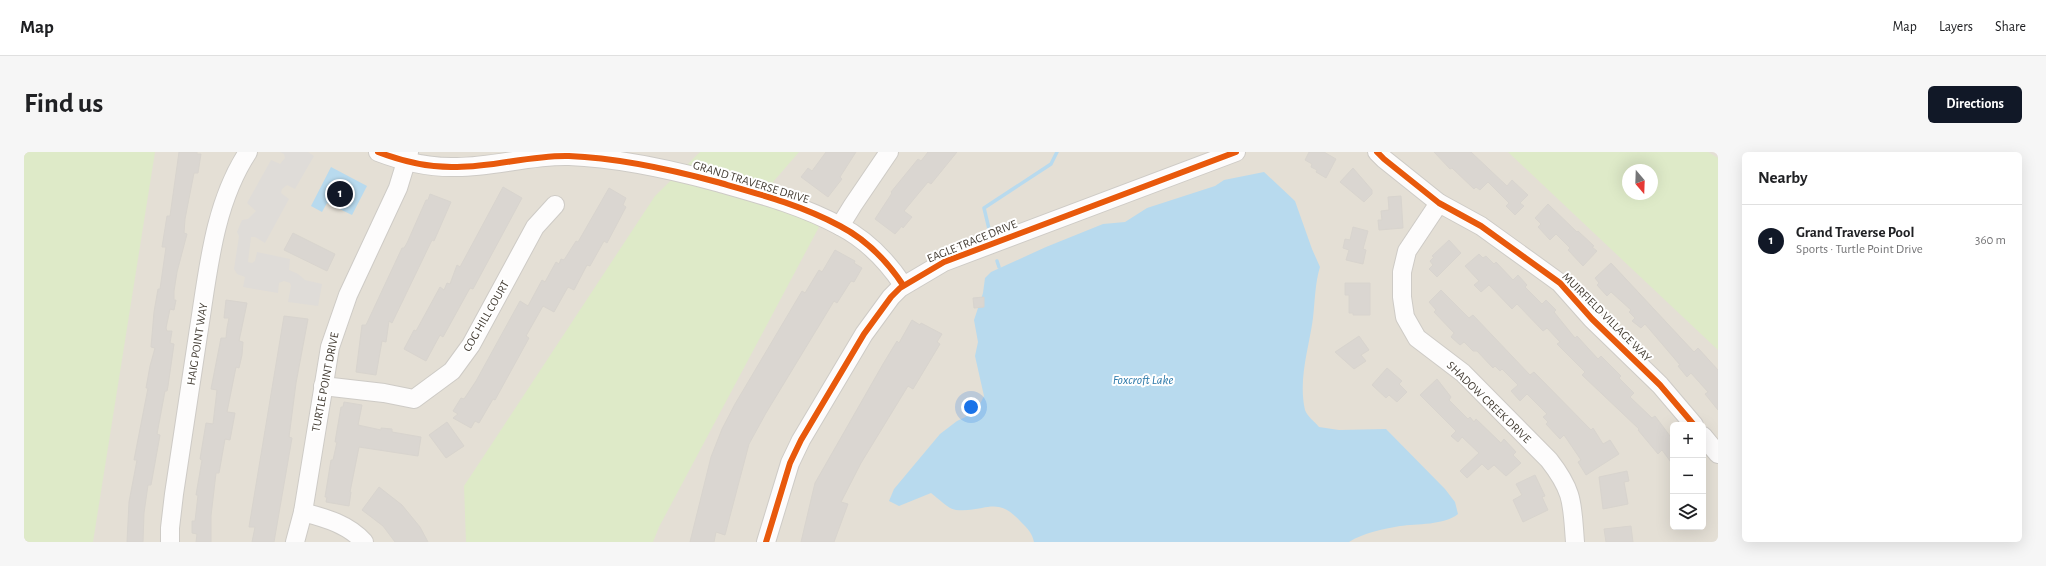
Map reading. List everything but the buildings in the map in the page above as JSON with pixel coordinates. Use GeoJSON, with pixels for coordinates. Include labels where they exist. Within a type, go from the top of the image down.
{"type":"FeatureCollection","features":[{"type":"Feature","properties":{"kind":"street","name":"HAIG POINT WAY"},"geometry":{"type":"LineString","coordinates":[[170,542],[174,494],[212,255],[221,209],[229,188],[248,152]]}},
{"type":"Feature","properties":{"kind":"street","name":"GRAND TRAVERSE DRIVE"},"geometry":{"type":"LineString","coordinates":[[378,152],[408,157],[436,167],[458,167],[537,157],[608,156],[671,170],[742,189],[799,207],[840,226],[867,245],[896,274],[903,285]]}},
{"type":"Feature","properties":{"kind":"street"},"geometry":{"type":"LineString","coordinates":[[840,226],[889,152]]}},
{"type":"Feature","properties":{"kind":"street","name":"EAGLE TRACE DRIVE"},"geometry":{"type":"LineString","coordinates":[[766,542],[790,463],[801,440],[864,334],[891,297],[903,285],[944,262],[1236,152]]}},
{"type":"Feature","properties":{"kind":"street","name":"MUIRFIELD VILLAGE WAY"},"geometry":{"type":"LineString","coordinates":[[1377,152],[1439,203],[1481,226],[1560,283],[1592,319],[1660,385],[1691,422]]}},
{"type":"Feature","properties":{"kind":"street","name":"TURTLE POINT DRIVE"},"geometry":{"type":"LineString","coordinates":[[295,542],[303,512],[330,347],[339,316],[398,188],[408,157]]}},
{"type":"Feature","properties":{"kind":"street","name":"SHADOW CREEK DRIVE"},"geometry":{"type":"LineString","coordinates":[[1439,203],[1408,251],[1402,272],[1402,297],[1406,317],[1417,338],[1463,373],[1549,460],[1561,475],[1573,504],[1575,542]]}},
{"type":"Feature","properties":{"kind":"street","name":"COG HILL COURT"},"geometry":{"type":"LineString","coordinates":[[323,386],[384,393],[414,399],[452,371],[471,345],[535,227],[555,205]]}},
{"type":"Feature","properties":{"kind":"street"},"geometry":{"type":"LineString","coordinates":[[1706,440],[1718,454]]}},
{"type":"Feature","properties":{"kind":"street"},"geometry":{"type":"LineString","coordinates":[[303,512],[325,518],[346,527],[364,542]]}},
{"type":"Feature","properties":{"kind":"shaded area"},"geometry":{"type":"Polygon","coordinates":[[[24,152],[1718,152],[1718,542],[24,542],[24,152]]]}},
{"type":"Feature","properties":{"kind":"shaded area"},"geometry":{"type":"Polygon","coordinates":[[[280,152],[308,152],[314,156],[295,189],[287,185],[282,189],[281,193],[289,199],[265,243],[255,237],[251,237],[248,262],[252,263],[255,261],[257,252],[290,259],[289,270],[298,274],[305,280],[322,284],[318,306],[288,302],[291,286],[290,283],[284,281],[279,283],[278,293],[243,287],[245,277],[237,274],[234,269],[239,236],[237,232],[242,220],[248,219],[256,211],[247,203],[271,160],[280,164],[285,158],[284,154],[280,152]]]}},
{"type":"Feature","properties":{"kind":"green space"},"geometry":{"type":"Polygon","coordinates":[[[24,152],[155,152],[93,542],[24,542],[24,152]]]}},
{"type":"Feature","properties":{"kind":"green space"},"geometry":{"type":"Polygon","coordinates":[[[700,152],[799,152],[773,182],[819,227],[659,527],[653,542],[466,542],[464,486],[655,196],[700,152]]]}},
{"type":"Feature","properties":{"kind":"green space"},"geometry":{"type":"Polygon","coordinates":[[[1508,152],[1708,152],[1718,158],[1718,350],[1508,152]]]}},
{"type":"Feature","properties":{"kind":"water"},"geometry":{"type":"Polygon","coordinates":[[[331,167],[367,186],[352,215],[327,203],[322,212],[311,206],[331,167]]]}},
{"type":"Feature","properties":{"kind":"water","name":"Foxcroft Lake"},"geometry":{"type":"Polygon","coordinates":[[[1264,172],[1295,201],[1320,267],[1303,375],[1303,398],[1306,412],[1319,427],[1339,430],[1386,429],[1445,489],[1455,502],[1458,514],[1452,518],[1438,522],[1400,526],[1380,530],[1360,536],[1349,542],[1034,542],[1026,527],[1012,514],[997,507],[956,510],[946,506],[931,493],[899,506],[889,501],[894,489],[940,434],[957,421],[976,412],[984,396],[975,356],[978,342],[974,320],[983,293],[985,278],[991,272],[1046,247],[1103,224],[1125,222],[1147,208],[1215,186],[1224,180],[1264,172]]]}},
{"type":"Feature","properties":{"kind":"waterway"},"geometry":{"type":"LineString","coordinates":[[990,233],[984,208],[1051,164],[1057,152]]}},
{"type":"Feature","properties":{"kind":"waterway"},"geometry":{"type":"LineString","coordinates":[[997,261],[999,267]]}},
{"type":"Feature","properties":{"kind":"cycle path"},"geometry":{"type":"LineString","coordinates":[[378,152],[417,164],[447,167],[485,165],[540,157],[588,157],[644,165],[699,177],[780,201],[810,212],[840,226],[858,237],[875,251],[890,267],[903,285]]}},
{"type":"Feature","properties":{"kind":"cycle path"},"geometry":{"type":"LineString","coordinates":[[766,542],[790,463],[801,440],[864,334],[891,297],[900,288],[944,262],[1236,152]]}},
{"type":"Feature","properties":{"kind":"cycle path"},"geometry":{"type":"LineString","coordinates":[[1377,152],[1439,203],[1481,226],[1560,283],[1592,319],[1660,385],[1691,422]]}},
{"type":"Feature","properties":{"kind":"place","name":"Grand Traverse Pool"},"geometry":{"type":"Point","coordinates":[340,194]}}]}
